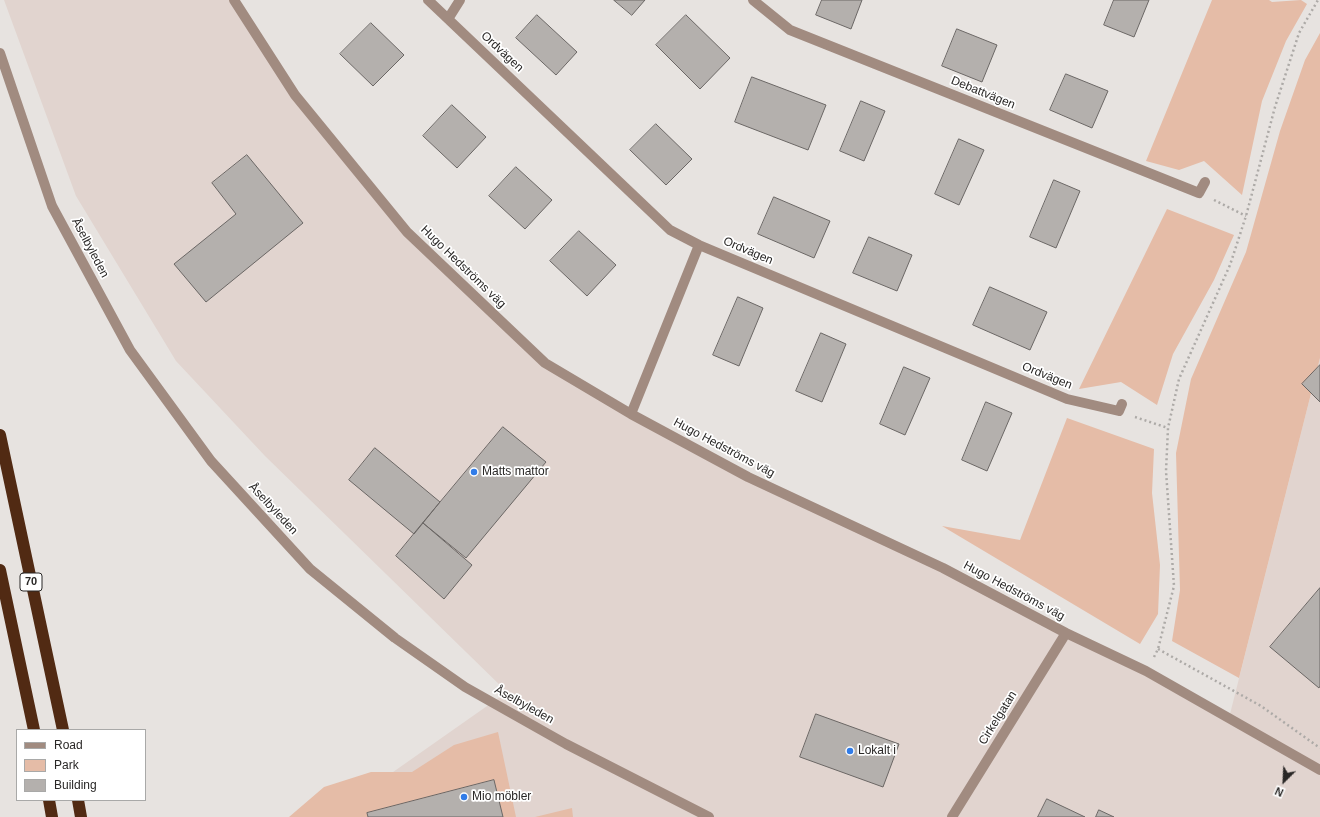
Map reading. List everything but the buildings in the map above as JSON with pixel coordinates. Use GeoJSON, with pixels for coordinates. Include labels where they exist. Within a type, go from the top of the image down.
{"type":"FeatureCollection","features":[{"type":"Feature","properties":{"kind":"highway","name":"70"},"geometry":{"type":"LineString","coordinates":[[0,435],[63,729]]}},
{"type":"Feature","properties":{"kind":"highway","name":"70"},"geometry":{"type":"LineString","coordinates":[[0,570],[34,729]]}},
{"type":"Feature","properties":{"kind":"highway"},"geometry":{"type":"LineString","coordinates":[[49,801],[52,817]]}},
{"type":"Feature","properties":{"kind":"highway"},"geometry":{"type":"LineString","coordinates":[[78,801],[81,817]]}},
{"type":"Feature","properties":{"kind":"street","name":"Hugo Hedströms väg"},"geometry":{"type":"LineString","coordinates":[[234,0],[296,95],[407,232],[545,363],[631,414],[748,477],[943,568],[1066,633],[1146,671],[1320,770]]}},
{"type":"Feature","properties":{"kind":"street","name":"Ordvägen"},"geometry":{"type":"LineString","coordinates":[[428,0],[670,230],[699,245],[1067,399],[1121,408]]}},
{"type":"Feature","properties":{"kind":"street"},"geometry":{"type":"LineString","coordinates":[[448,19],[460,0]]}},
{"type":"Feature","properties":{"kind":"street","name":"Debattvägen"},"geometry":{"type":"LineString","coordinates":[[754,0],[790,30],[1199,193]]}},
{"type":"Feature","properties":{"kind":"street","name":"Åselbyleden"},"geometry":{"type":"LineString","coordinates":[[0,53],[52,206],[130,350],[211,461],[310,569],[395,638],[465,687],[566,744],[709,817]]}},
{"type":"Feature","properties":{"kind":"street"},"geometry":{"type":"LineString","coordinates":[[1199,193],[1205,182]]}},
{"type":"Feature","properties":{"kind":"street"},"geometry":{"type":"LineString","coordinates":[[631,414],[699,245]]}},
{"type":"Feature","properties":{"kind":"street","name":"Cirkelgatan"},"geometry":{"type":"LineString","coordinates":[[952,817],[1066,633]]}},
{"type":"Feature","properties":{"kind":"path"},"geometry":{"type":"LineString","coordinates":[[1146,671],[1158,649],[1174,586],[1166,471],[1168,428],[1179,379],[1230,265],[1246,216],[1275,108],[1299,33],[1318,0]]}},
{"type":"Feature","properties":{"kind":"path"},"geometry":{"type":"LineString","coordinates":[[1199,193],[1246,216]]}},
{"type":"Feature","properties":{"kind":"path"},"geometry":{"type":"LineString","coordinates":[[1121,408],[1168,428]]}},
{"type":"Feature","properties":{"kind":"path"},"geometry":{"type":"LineString","coordinates":[[1158,649],[1261,706],[1320,748]]}},
{"type":"Feature","properties":{"kind":"shaded area"},"geometry":{"type":"Polygon","coordinates":[[[4,0],[234,0],[295,95],[407,232],[545,363],[631,414],[943,568],[1229,718],[1320,358],[1320,817],[329,817],[507,692],[265,456],[176,361],[76,196],[4,0]]]}},
{"type":"Feature","properties":{"kind":"green space"},"geometry":{"type":"Polygon","coordinates":[[[1212,0],[1269,0],[1272,2],[1301,0],[1307,4],[1286,41],[1262,101],[1242,195],[1204,161],[1179,170],[1146,161],[1212,0]]]}},
{"type":"Feature","properties":{"kind":"green space"},"geometry":{"type":"Polygon","coordinates":[[[1320,33],[1320,358],[1239,678],[1172,641],[1180,590],[1176,453],[1191,379],[1246,252],[1280,131],[1305,60],[1320,33]]]}},
{"type":"Feature","properties":{"kind":"green space"},"geometry":{"type":"Polygon","coordinates":[[[1167,209],[1234,235],[1214,280],[1173,354],[1157,405],[1121,382],[1079,389],[1167,209]]]}},
{"type":"Feature","properties":{"kind":"green space"},"geometry":{"type":"Polygon","coordinates":[[[1067,418],[1154,449],[1152,493],[1160,565],[1158,614],[1140,644],[942,526],[1020,540],[1067,418]]]}},
{"type":"Feature","properties":{"kind":"green space"},"geometry":{"type":"Polygon","coordinates":[[[498,732],[516,817],[503,817],[493,780],[367,813],[368,817],[289,817],[324,787],[371,772],[412,772],[454,745],[498,732]]]}},
{"type":"Feature","properties":{"kind":"green space"},"geometry":{"type":"Polygon","coordinates":[[[572,808],[573,817],[535,817],[572,808]]]}},
{"type":"Feature","properties":{"kind":"place","name":"Matts mattor"},"geometry":{"type":"Point","coordinates":[474,472]}},
{"type":"Feature","properties":{"kind":"place","name":"Lokalt i"},"geometry":{"type":"Point","coordinates":[850,751]}},
{"type":"Feature","properties":{"kind":"place","name":"Mio möbler"},"geometry":{"type":"Point","coordinates":[464,797]}}]}
